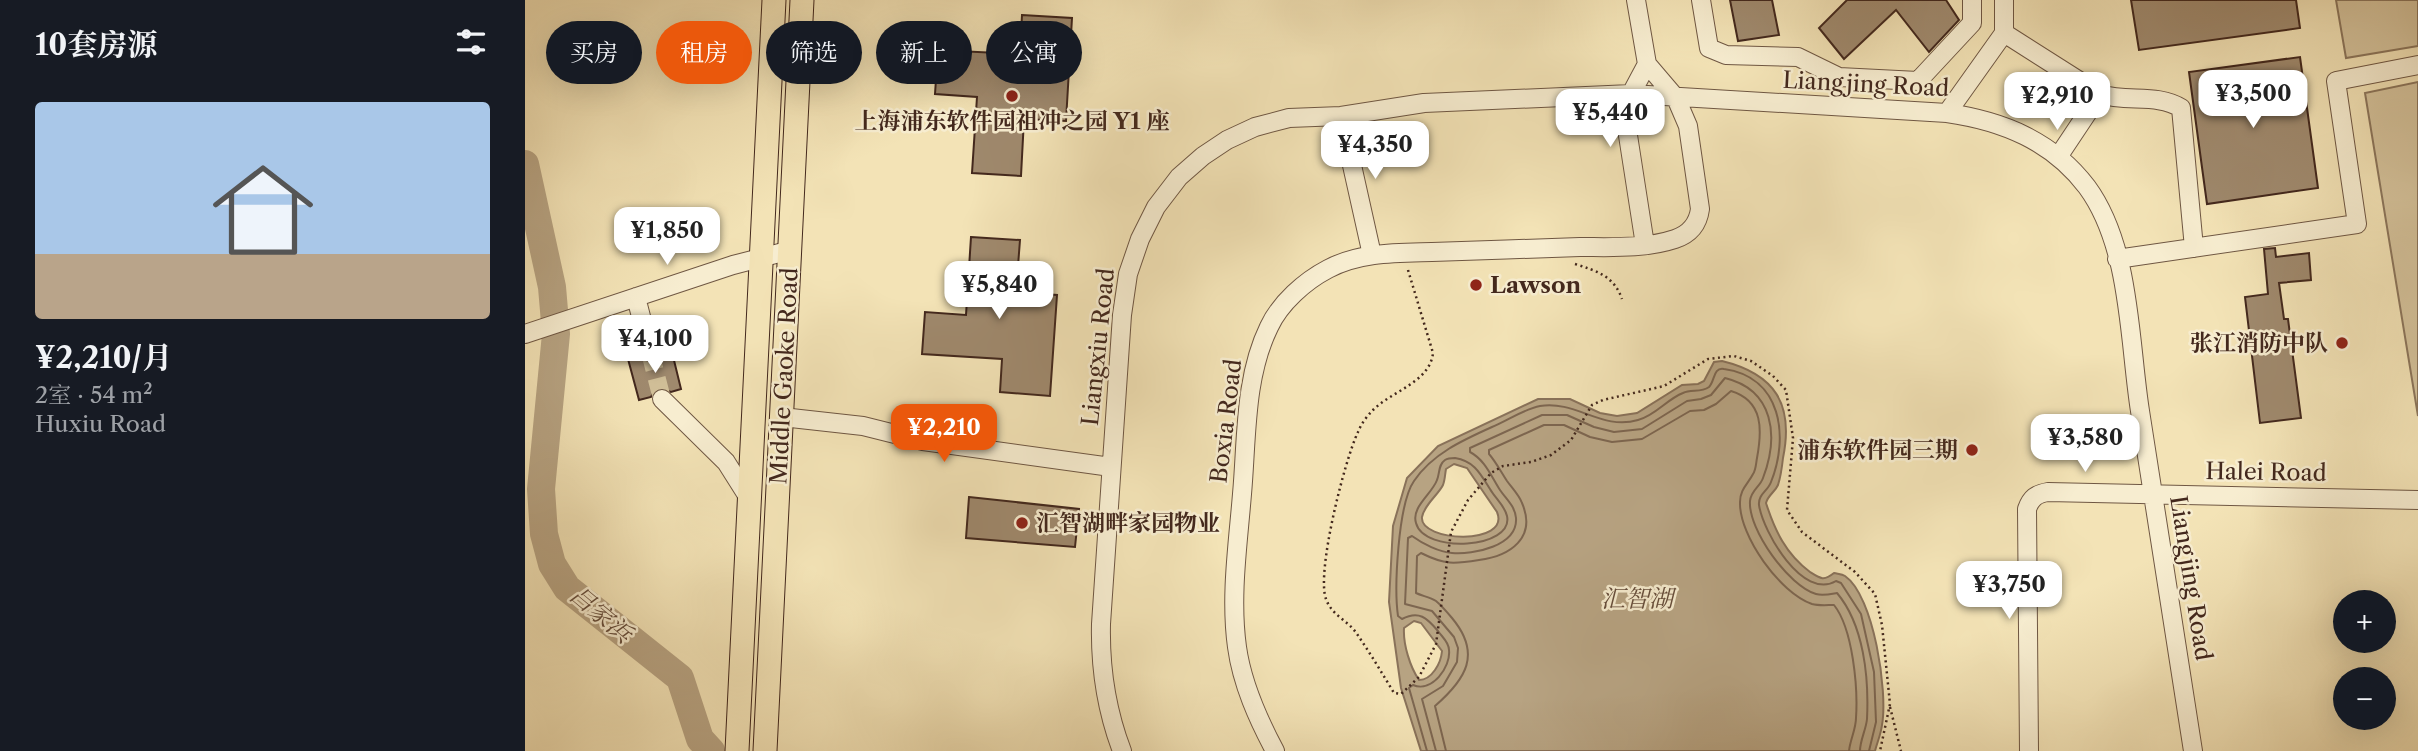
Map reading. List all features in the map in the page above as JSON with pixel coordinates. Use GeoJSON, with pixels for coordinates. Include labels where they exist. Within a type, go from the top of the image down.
{"type":"FeatureCollection","features":[{"type":"Feature","properties":{"kind":"main road","name":"Middle Gaoke Road"},"geometry":{"type":"LineString","coordinates":[[737,751],[774,0]]}},
{"type":"Feature","properties":{"kind":"main road","name":"Middle Gaoke Road"},"geometry":{"type":"LineString","coordinates":[[765,751],[803,0]]}},
{"type":"Feature","properties":{"kind":"street"},"geometry":{"type":"LineString","coordinates":[[1636,0],[1647,64],[1675,98]]}},
{"type":"Feature","properties":{"kind":"street"},"geometry":{"type":"LineString","coordinates":[[1701,0],[1709,48],[1726,55],[1798,57],[1839,77],[1918,81],[1972,23],[1972,0]]}},
{"type":"Feature","properties":{"kind":"street"},"geometry":{"type":"LineString","coordinates":[[1947,113],[2004,33],[2004,0]]}},
{"type":"Feature","properties":{"kind":"street"},"geometry":{"type":"LineString","coordinates":[[2004,33],[2101,94],[2114,99],[2168,100],[2181,107],[2194,248]]}},
{"type":"Feature","properties":{"kind":"street"},"geometry":{"type":"LineString","coordinates":[[1645,245],[1627,129],[1631,94],[1647,64]]}},
{"type":"Feature","properties":{"kind":"street"},"geometry":{"type":"LineString","coordinates":[[2117,259],[2357,224],[2336,81],[2418,65]]}},
{"type":"Feature","properties":{"kind":"street","name":"Liangjing Road"},"geometry":{"type":"LineString","coordinates":[[1631,94],[1977,117],[2021,132],[2058,157],[2088,189],[2102,214],[2122,276],[2193,751]]}},
{"type":"Feature","properties":{"kind":"street","name":"Liangxiu Road"},"geometry":{"type":"LineString","coordinates":[[1122,751],[1108,708],[1100,650],[1122,315],[1128,274],[1140,240],[1156,207],[1179,177],[1227,140],[1255,127],[1289,118],[1341,116],[1424,103],[1631,94]]}},
{"type":"Feature","properties":{"kind":"street"},"geometry":{"type":"LineString","coordinates":[[2058,157],[2101,94]]}},
{"type":"Feature","properties":{"kind":"street","name":"Boxia Road"},"geometry":{"type":"LineString","coordinates":[[1275,751],[1248,692],[1237,647],[1235,622],[1239,536],[1254,367],[1270,324],[1295,292],[1329,268],[1372,255],[1645,245],[1676,238],[1689,231],[1699,221],[1700,209],[1688,126],[1675,98]]}},
{"type":"Feature","properties":{"kind":"street"},"geometry":{"type":"LineString","coordinates":[[1341,116],[1372,255]]}},
{"type":"Feature","properties":{"kind":"street"},"geometry":{"type":"LineString","coordinates":[[525,334],[763,256],[791,250]]}},
{"type":"Feature","properties":{"kind":"street"},"geometry":{"type":"LineString","coordinates":[[636,298],[650,352]]}},
{"type":"Feature","properties":{"kind":"street"},"geometry":{"type":"LineString","coordinates":[[662,400],[726,461],[750,500]]}},
{"type":"Feature","properties":{"kind":"street"},"geometry":{"type":"LineString","coordinates":[[782,417],[856,425],[923,442],[1111,467]]}},
{"type":"Feature","properties":{"kind":"street","name":"Halei Road"},"geometry":{"type":"LineString","coordinates":[[2029,751],[2027,509],[2031,500],[2039,494],[2048,492],[2418,500]]}},
{"type":"Feature","properties":{"kind":"path"},"geometry":{"type":"LineString","coordinates":[[1409,262],[1408,269],[1433,353],[1432,363],[1424,373],[1374,409],[1359,428],[1335,503],[1325,568],[1324,595],[1332,611],[1356,632],[1394,693],[1401,694],[1419,677],[1436,644],[1451,531],[1459,514],[1491,473],[1503,466],[1531,462],[1551,455],[1571,440],[1592,405],[1664,386],[1707,359],[1734,356],[1751,361],[1773,376],[1786,390],[1793,438],[1787,510],[1803,532],[1846,564],[1875,594],[1882,625],[1893,724],[1900,739],[1901,751]]}},
{"type":"Feature","properties":{"kind":"path"},"geometry":{"type":"LineString","coordinates":[[1574,264],[1598,271],[1611,279],[1622,299]]}},
{"type":"Feature","properties":{"kind":"path"},"geometry":{"type":"LineString","coordinates":[[1880,751],[1890,704]]}},
{"type":"Feature","properties":{"kind":"shaded area"},"geometry":{"type":"Polygon","coordinates":[[[2336,0],[2418,0],[2418,46],[2346,58],[2336,0]]]}},
{"type":"Feature","properties":{"kind":"shaded area"},"geometry":{"type":"Polygon","coordinates":[[[2418,82],[2418,416],[2365,93],[2418,82]]]}},
{"type":"Feature","properties":{"kind":"water","name":"汇智湖"},"geometry":{"type":"Polygon","coordinates":[[[1722,361],[1755,374],[1777,394],[1783,407],[1786,439],[1781,472],[1778,485],[1766,503],[1782,541],[1794,558],[1822,578],[1834,573],[1845,576],[1864,603],[1877,646],[1883,691],[1882,725],[1875,751],[1421,751],[1401,688],[1389,602],[1393,526],[1407,478],[1438,446],[1538,399],[1570,399],[1600,413],[1617,416],[1637,413],[1682,385],[1704,381],[1714,362],[1722,361]],[[1454,464],[1446,469],[1443,485],[1423,513],[1425,525],[1434,532],[1464,537],[1491,531],[1498,523],[1497,512],[1467,468],[1454,464]],[[1414,621],[1404,628],[1404,634],[1408,655],[1419,680],[1428,677],[1435,670],[1442,651],[1421,623],[1414,621]]]}},
{"type":"Feature","properties":{"kind":"building"},"geometry":{"type":"Polygon","coordinates":[[[1730,0],[1772,0],[1779,35],[1738,41],[1730,0]]]}},
{"type":"Feature","properties":{"kind":"building"},"geometry":{"type":"Polygon","coordinates":[[[1847,0],[1946,0],[1959,20],[1929,52],[1896,10],[1844,59],[1819,28],[1847,0]]]}},
{"type":"Feature","properties":{"kind":"building"},"geometry":{"type":"Polygon","coordinates":[[[2131,0],[2296,0],[2300,28],[2139,50],[2131,0]]]}},
{"type":"Feature","properties":{"kind":"building"},"geometry":{"type":"Polygon","coordinates":[[[1022,15],[1072,18],[1072,21],[1022,21],[1022,15]]]}},
{"type":"Feature","properties":{"kind":"building"},"geometry":{"type":"Polygon","coordinates":[[[972,52],[986,52],[986,84],[1068,84],[1066,121],[1024,119],[1021,176],[972,173],[977,97],[935,94],[936,84],[972,84],[972,52]]]}},
{"type":"Feature","properties":{"kind":"building"},"geometry":{"type":"Polygon","coordinates":[[[2300,57],[2318,188],[2207,204],[2189,72],[2300,57]]]}},
{"type":"Feature","properties":{"kind":"building"},"geometry":{"type":"Polygon","coordinates":[[[971,237],[1020,240],[1016,292],[1057,295],[1050,396],[1000,392],[1002,359],[922,354],[925,312],[966,315],[971,237]]]}},
{"type":"Feature","properties":{"kind":"building"},"geometry":{"type":"Polygon","coordinates":[[[2275,248],[2276,257],[2309,253],[2311,280],[2279,283],[2284,319],[2288,319],[2301,418],[2260,423],[2245,297],[2268,294],[2264,249],[2275,248]]]}},
{"type":"Feature","properties":{"kind":"building"},"geometry":{"type":"Polygon","coordinates":[[[671,348],[681,389],[671,392],[660,388],[654,391],[651,397],[639,400],[628,359],[640,356],[646,363],[653,363],[658,360],[661,350],[671,348]]]}},
{"type":"Feature","properties":{"kind":"building","name":"汇智湖畔家园物业"},"geometry":{"type":"Polygon","coordinates":[[[969,497],[1079,509],[1075,547],[966,538],[969,497]]]}},
{"type":"Feature","properties":{"kind":"waterway","name":"吕家浜"},"geometry":{"type":"LineString","coordinates":[[525,164],[552,287],[556,334],[541,489],[544,534],[552,564],[567,588],[680,678],[700,739],[711,751]]}},
{"type":"Feature","properties":{"kind":"tunnel"},"geometry":{"type":"LineString","coordinates":[[650,352],[662,399]]}},
{"type":"Feature","properties":{"kind":"place","name":"上海浦东软件园祖冲之园 Y1 座"},"geometry":{"type":"Point","coordinates":[1012,96]}},
{"type":"Feature","properties":{"kind":"place","name":"Lawson"},"geometry":{"type":"Point","coordinates":[1476,285]}},
{"type":"Feature","properties":{"kind":"place","name":"张江消防中队"},"geometry":{"type":"Point","coordinates":[2342,343]}},
{"type":"Feature","properties":{"kind":"place","name":"浦东软件园三期"},"geometry":{"type":"Point","coordinates":[1972,450]}},
{"type":"Feature","properties":{"kind":"place","name":"汇智湖畔家园物业"},"geometry":{"type":"Point","coordinates":[1022,523]}}]}
